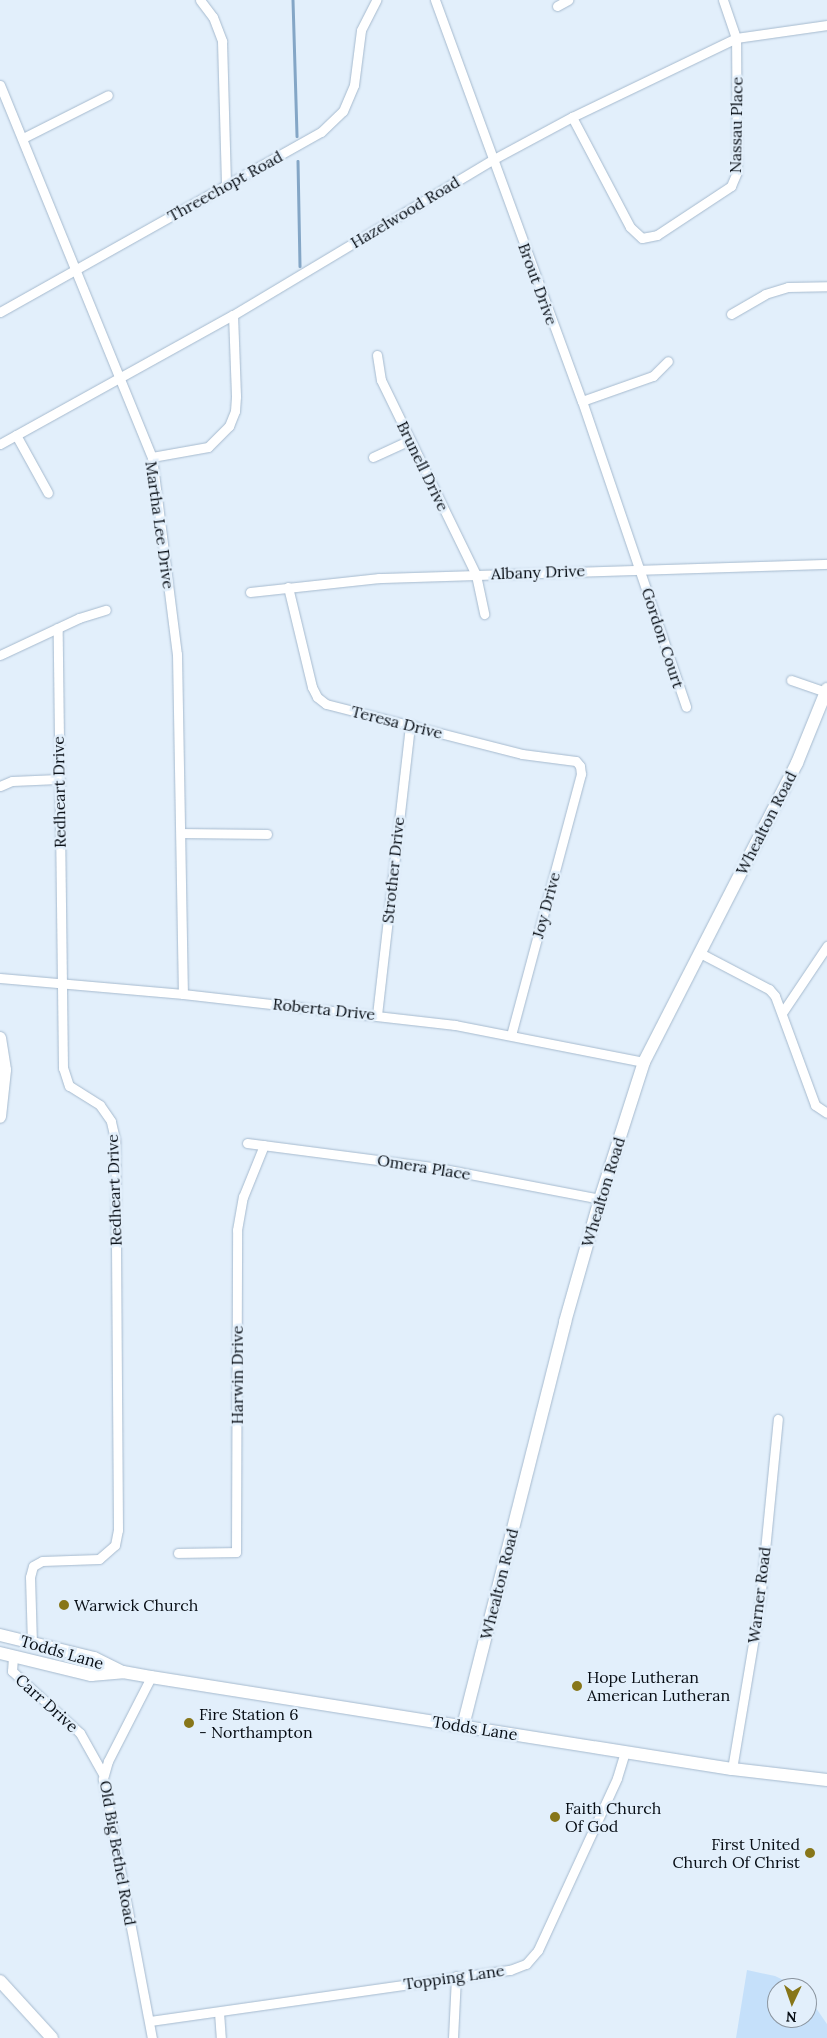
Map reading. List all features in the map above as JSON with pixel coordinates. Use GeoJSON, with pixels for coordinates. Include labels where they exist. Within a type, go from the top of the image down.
{"type":"FeatureCollection","features":[{"type":"Feature","properties":{"kind":"main road","name":"Whealton Road"},"geometry":{"type":"LineString","coordinates":[[463,1726],[600,1200],[644,1062],[797,763],[827,691]]}},
{"type":"Feature","properties":{"kind":"main road"},"geometry":{"type":"LineString","coordinates":[[0,1038],[5,1084],[0,1117]]}},
{"type":"Feature","properties":{"kind":"main road","name":"Todds Lane"},"geometry":{"type":"LineString","coordinates":[[0,1635],[94,1658],[123,1672]]}},
{"type":"Feature","properties":{"kind":"main road","name":"Todds Lane"},"geometry":{"type":"LineString","coordinates":[[0,1653],[91,1675],[123,1672],[732,1769],[827,1780]]}},
{"type":"Feature","properties":{"kind":"main road"},"geometry":{"type":"LineString","coordinates":[[0,1981],[52,2038]]}},
{"type":"Feature","properties":{"kind":"street"},"geometry":{"type":"LineString","coordinates":[[200,0],[213,17],[222,41],[226,186]]}},
{"type":"Feature","properties":{"kind":"street","name":"Threechopt Road"},"geometry":{"type":"LineString","coordinates":[[0,312],[321,132],[343,110],[354,85],[361,30],[376,0]]}},
{"type":"Feature","properties":{"kind":"street","name":"Brout Drive"},"geometry":{"type":"LineString","coordinates":[[435,0],[492,160],[582,401],[640,569]]}},
{"type":"Feature","properties":{"kind":"street"},"geometry":{"type":"LineString","coordinates":[[557,6],[568,0]]}},
{"type":"Feature","properties":{"kind":"street","name":"Nassau Place"},"geometry":{"type":"LineString","coordinates":[[572,118],[635,233],[642,238],[657,235],[736,181],[736,38],[723,0]]}},
{"type":"Feature","properties":{"kind":"street","name":"Hazelwood Road"},"geometry":{"type":"LineString","coordinates":[[0,444],[233,315],[492,160],[572,118],[736,38],[827,25]]}},
{"type":"Feature","properties":{"kind":"street","name":"Martha Lee Drive"},"geometry":{"type":"LineString","coordinates":[[0,85],[75,270],[121,376],[152,457],[177,654],[182,832],[183,994]]}},
{"type":"Feature","properties":{"kind":"street"},"geometry":{"type":"LineString","coordinates":[[23,138],[108,94]]}},
{"type":"Feature","properties":{"kind":"street"},"geometry":{"type":"LineString","coordinates":[[731,314],[765,294],[788,287],[827,286]]}},
{"type":"Feature","properties":{"kind":"street"},"geometry":{"type":"LineString","coordinates":[[152,457],[208,447],[229,426],[235,412],[236,396],[233,315]]}},
{"type":"Feature","properties":{"kind":"street","name":"Brunell Drive"},"geometry":{"type":"LineString","coordinates":[[378,356],[381,380],[476,574],[484,614]]}},
{"type":"Feature","properties":{"kind":"street"},"geometry":{"type":"LineString","coordinates":[[582,401],[653,376],[668,361]]}},
{"type":"Feature","properties":{"kind":"street"},"geometry":{"type":"LineString","coordinates":[[16,435],[48,493]]}},
{"type":"Feature","properties":{"kind":"street"},"geometry":{"type":"LineString","coordinates":[[373,457],[410,440]]}},
{"type":"Feature","properties":{"kind":"street","name":"Albany Drive"},"geometry":{"type":"LineString","coordinates":[[250,592],[379,578],[827,564]]}},
{"type":"Feature","properties":{"kind":"street","name":"Gordon Court"},"geometry":{"type":"LineString","coordinates":[[640,569],[686,707]]}},
{"type":"Feature","properties":{"kind":"street","name":"Teresa Drive"},"geometry":{"type":"LineString","coordinates":[[288,587],[317,697],[326,704],[522,754],[576,761],[582,774]]}},
{"type":"Feature","properties":{"kind":"street"},"geometry":{"type":"LineString","coordinates":[[0,654],[58,628],[106,610]]}},
{"type":"Feature","properties":{"kind":"street","name":"Redheart Drive"},"geometry":{"type":"LineString","coordinates":[[32,1644],[30,1578],[33,1566],[42,1561],[99,1559],[115,1545],[118,1530],[115,1139],[111,1121],[100,1105],[76,1092],[64,1078],[58,779],[58,628]]}},
{"type":"Feature","properties":{"kind":"street"},"geometry":{"type":"LineString","coordinates":[[791,680],[827,691]]}},
{"type":"Feature","properties":{"kind":"street","name":"Strother Drive"},"geometry":{"type":"LineString","coordinates":[[377,1015],[410,725]]}},
{"type":"Feature","properties":{"kind":"street","name":"Joy Drive"},"geometry":{"type":"LineString","coordinates":[[511,1035],[582,774]]}},
{"type":"Feature","properties":{"kind":"street"},"geometry":{"type":"LineString","coordinates":[[0,786],[12,781],[58,779]]}},
{"type":"Feature","properties":{"kind":"street"},"geometry":{"type":"LineString","coordinates":[[182,832],[267,834]]}},
{"type":"Feature","properties":{"kind":"street"},"geometry":{"type":"LineString","coordinates":[[782,1013],[827,946]]}},
{"type":"Feature","properties":{"kind":"street"},"geometry":{"type":"LineString","coordinates":[[700,953],[769,989],[782,1013],[815,1105],[827,1113]]}},
{"type":"Feature","properties":{"kind":"street","name":"Roberta Drive"},"geometry":{"type":"LineString","coordinates":[[0,978],[183,994],[377,1015],[511,1035],[644,1062]]}},
{"type":"Feature","properties":{"kind":"street","name":"Omera Place"},"geometry":{"type":"LineString","coordinates":[[247,1142],[433,1167],[600,1200]]}},
{"type":"Feature","properties":{"kind":"street","name":"Harwin Drive"},"geometry":{"type":"LineString","coordinates":[[178,1553],[236,1552],[237,1230],[243,1197],[264,1145]]}},
{"type":"Feature","properties":{"kind":"street","name":"Warner Road"},"geometry":{"type":"LineString","coordinates":[[732,1769],[760,1601],[778,1419]]}},
{"type":"Feature","properties":{"kind":"street","name":"Carr Drive"},"geometry":{"type":"LineString","coordinates":[[13,1657],[12,1671],[80,1733],[103,1774]]}},
{"type":"Feature","properties":{"kind":"street","name":"Old Big Bethel Road"},"geometry":{"type":"LineString","coordinates":[[151,1677],[103,1774],[152,2038]]}},
{"type":"Feature","properties":{"kind":"street","name":"Topping Lane"},"geometry":{"type":"LineString","coordinates":[[150,2021],[456,1976],[510,1970],[532,1960],[617,1778],[624,1752]]}},
{"type":"Feature","properties":{"kind":"street"},"geometry":{"type":"LineString","coordinates":[[453,2038],[456,1976]]}},
{"type":"Feature","properties":{"kind":"street"},"geometry":{"type":"LineString","coordinates":[[219,2012],[221,2038]]}},
{"type":"Feature","properties":{"kind":"shaded area"},"geometry":{"type":"Polygon","coordinates":[[[747,1970],[779,1978],[767,1978],[767,2028],[817,2028],[817,2010],[827,2024],[827,2038],[736,2038],[747,1970]]]}},
{"type":"Feature","properties":{"kind":"waterway"},"geometry":{"type":"LineString","coordinates":[[293,0],[297,136]]}},
{"type":"Feature","properties":{"kind":"waterway"},"geometry":{"type":"LineString","coordinates":[[298,161],[300,266]]}},
{"type":"Feature","properties":{"kind":"place","name":"Warwick Church"},"geometry":{"type":"Point","coordinates":[64,1605]}},
{"type":"Feature","properties":{"kind":"place","name":"Hope Lutheran American Lutheran"},"geometry":{"type":"Point","coordinates":[577,1686]}},
{"type":"Feature","properties":{"kind":"place","name":"Fire Station 6 - Northampton"},"geometry":{"type":"Point","coordinates":[189,1723]}},
{"type":"Feature","properties":{"kind":"place","name":"Faith Church Of God"},"geometry":{"type":"Point","coordinates":[555,1817]}},
{"type":"Feature","properties":{"kind":"place","name":"First United Church Of Christ"},"geometry":{"type":"Point","coordinates":[810,1853]}}]}
